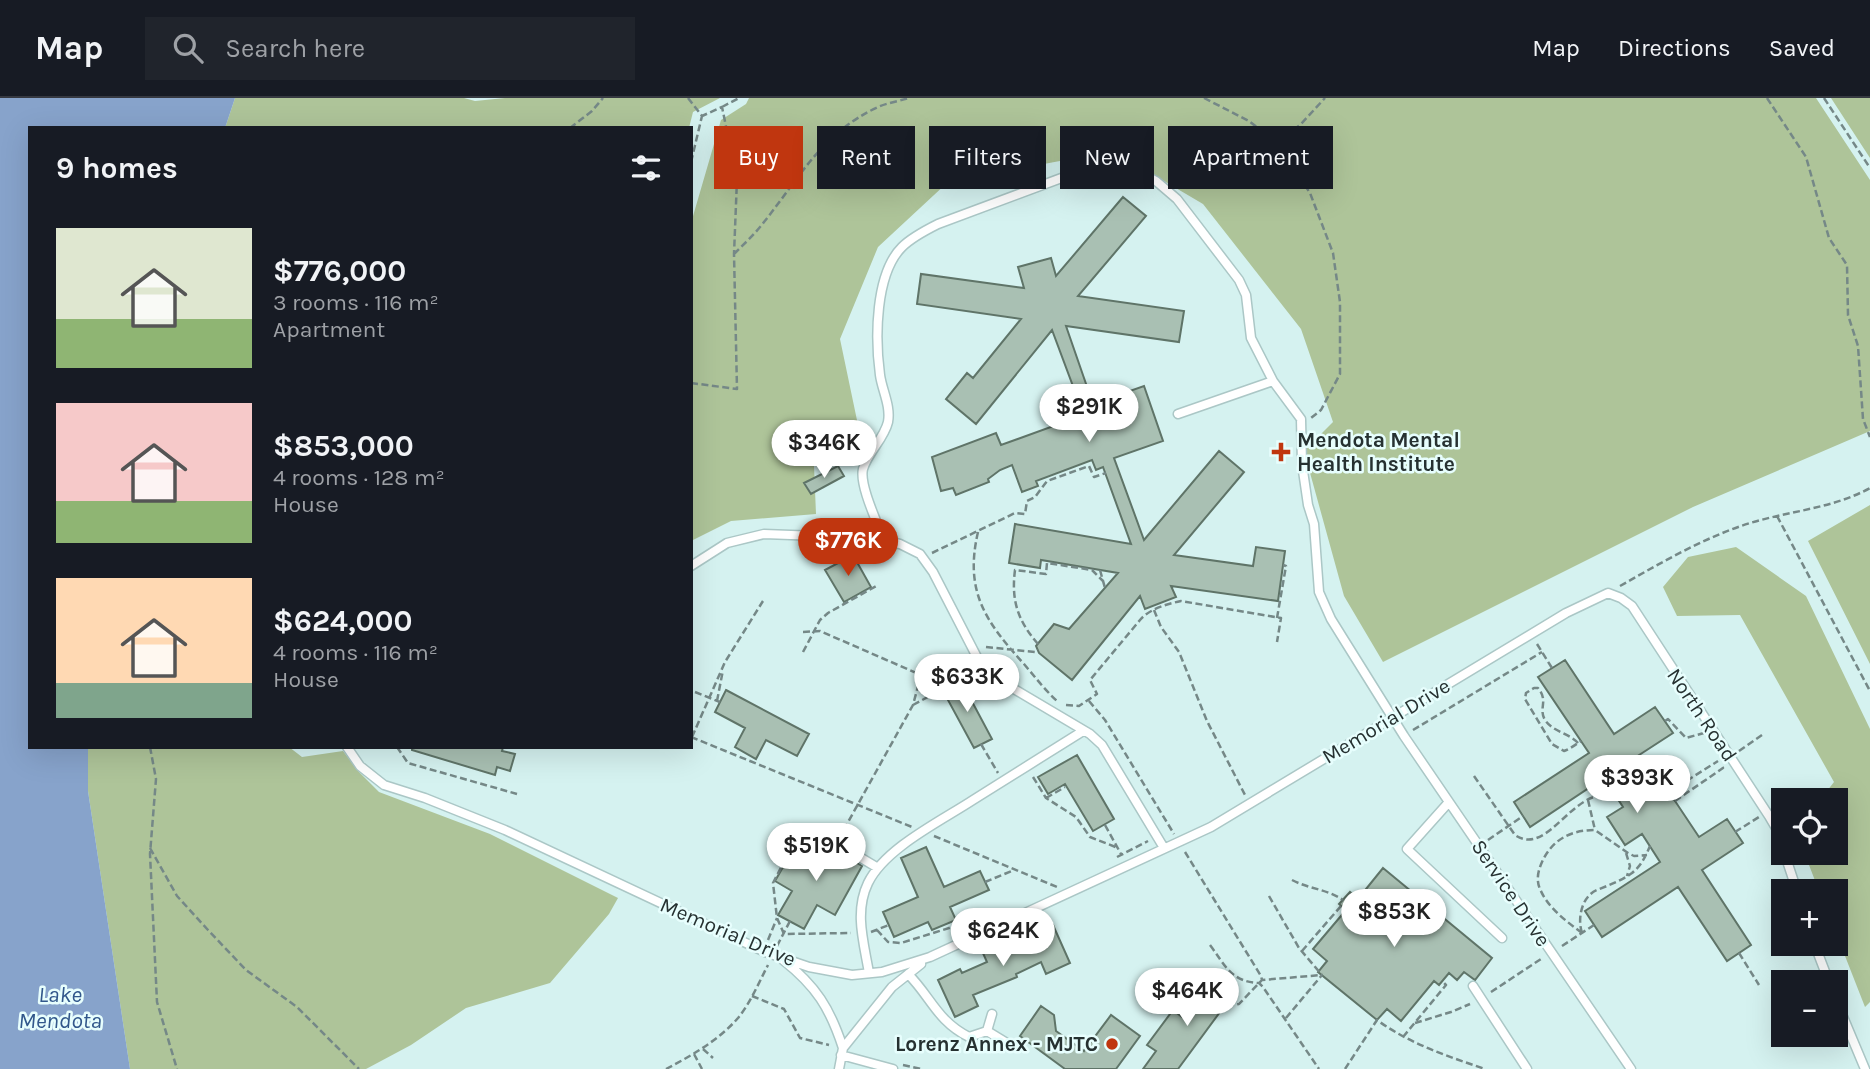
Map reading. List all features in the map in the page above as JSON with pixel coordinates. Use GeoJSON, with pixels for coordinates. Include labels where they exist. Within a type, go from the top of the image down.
{"type":"FeatureCollection","features":[{"type":"Feature","properties":{"kind":"lane","name":"Service Drive"},"geometry":{"type":"LineString","coordinates":[[884,541],[865,488],[863,471],[888,422],[888,408],[878,359],[879,317],[884,275],[901,248],[938,224],[1083,170],[1110,167],[1137,171],[1156,181],[1177,199],[1239,280],[1246,295],[1251,338],[1273,381],[1301,419],[1301,464],[1314,524],[1320,592],[1331,619],[1404,736],[1631,1069]]}},
{"type":"Feature","properties":{"kind":"lane"},"geometry":{"type":"LineString","coordinates":[[1178,414],[1273,381]]}},
{"type":"Feature","properties":{"kind":"lane"},"geometry":{"type":"LineString","coordinates":[[693,565],[727,543],[764,534],[872,538],[900,544],[922,557],[933,572],[986,671],[1102,745],[1164,849]]}},
{"type":"Feature","properties":{"kind":"lane","name":"Memorial Drive"},"geometry":{"type":"LineString","coordinates":[[348,749],[360,765],[384,785],[425,798],[505,830],[763,951],[836,972],[852,975],[869,973],[903,967],[930,957],[1211,827],[1574,608],[1608,593]]}},
{"type":"Feature","properties":{"kind":"lane","name":"North Road"},"geometry":{"type":"LineString","coordinates":[[1608,593],[1632,606],[1771,819]]}},
{"type":"Feature","properties":{"kind":"lane"},"geometry":{"type":"LineString","coordinates":[[869,973],[860,921],[868,884],[878,868],[924,832],[1083,731]]}},
{"type":"Feature","properties":{"kind":"lane"},"geometry":{"type":"LineString","coordinates":[[1449,802],[1407,849],[1502,938]]}},
{"type":"Feature","properties":{"kind":"lane"},"geometry":{"type":"LineString","coordinates":[[832,843],[878,868]]}},
{"type":"Feature","properties":{"kind":"lane"},"geometry":{"type":"LineString","coordinates":[[775,956],[801,974],[822,999],[835,1022],[842,1052],[839,1069]]}},
{"type":"Feature","properties":{"kind":"lane"},"geometry":{"type":"LineString","coordinates":[[842,1052],[892,987],[930,957]]}},
{"type":"Feature","properties":{"kind":"lane"},"geometry":{"type":"LineString","coordinates":[[908,974],[922,988],[932,1008],[956,1030],[969,1037],[987,1031],[1010,1045]]}},
{"type":"Feature","properties":{"kind":"lane"},"geometry":{"type":"LineString","coordinates":[[1473,986],[1527,1069]]}},
{"type":"Feature","properties":{"kind":"lane"},"geometry":{"type":"LineString","coordinates":[[987,1031],[992,1014]]}},
{"type":"Feature","properties":{"kind":"lane"},"geometry":{"type":"LineString","coordinates":[[1848,1029],[1865,1069]]}},
{"type":"Feature","properties":{"kind":"lane"},"geometry":{"type":"LineString","coordinates":[[842,1052],[883,1068],[893,1069]]}},
{"type":"Feature","properties":{"kind":"path"},"geometry":{"type":"LineString","coordinates":[[573,126],[592,111],[603,98]]}},
{"type":"Feature","properties":{"kind":"path"},"geometry":{"type":"LineString","coordinates":[[688,98],[702,116]]}},
{"type":"Feature","properties":{"kind":"path"},"geometry":{"type":"LineString","coordinates":[[702,116],[739,98]]}},
{"type":"Feature","properties":{"kind":"path"},"geometry":{"type":"LineString","coordinates":[[734,254],[764,223],[798,174],[822,146],[846,126],[879,107],[909,98]]}},
{"type":"Feature","properties":{"kind":"path"},"geometry":{"type":"LineString","coordinates":[[1203,98],[1255,126]]}},
{"type":"Feature","properties":{"kind":"path"},"geometry":{"type":"LineString","coordinates":[[1298,126],[1325,98]]}},
{"type":"Feature","properties":{"kind":"path"},"geometry":{"type":"LineString","coordinates":[[1767,98],[1806,157],[1829,238],[1847,265],[1848,315],[1858,346],[1863,419],[1870,437]]}},
{"type":"Feature","properties":{"kind":"path"},"geometry":{"type":"LineString","coordinates":[[1824,98],[1870,168]]}},
{"type":"Feature","properties":{"kind":"path"},"geometry":{"type":"LineString","coordinates":[[693,383],[737,389],[734,254],[738,209],[737,179],[722,107]]}},
{"type":"Feature","properties":{"kind":"path"},"geometry":{"type":"LineString","coordinates":[[693,154],[702,116]]}},
{"type":"Feature","properties":{"kind":"path"},"geometry":{"type":"LineString","coordinates":[[1307,189],[1333,253],[1340,302],[1340,374],[1321,410],[1309,420]]}},
{"type":"Feature","properties":{"kind":"path"},"geometry":{"type":"LineString","coordinates":[[922,557],[1015,513],[1026,514],[1027,500],[1035,497],[1047,481],[1089,466],[1094,477],[1105,473]]}},
{"type":"Feature","properties":{"kind":"path"},"geometry":{"type":"LineString","coordinates":[[1608,593],[1681,552],[1741,526],[1833,504],[1870,488]]}},
{"type":"Feature","properties":{"kind":"path"},"geometry":{"type":"LineString","coordinates":[[1777,516],[1870,691]]}},
{"type":"Feature","properties":{"kind":"path"},"geometry":{"type":"LineString","coordinates":[[978,532],[974,555],[977,593],[987,620],[1058,702],[1079,706],[1097,695],[1090,680],[1140,620],[1154,610],[1181,601],[1281,618],[1277,642]]}},
{"type":"Feature","properties":{"kind":"path"},"geometry":{"type":"LineString","coordinates":[[1038,644],[1025,628],[1014,604],[1015,570],[1046,574],[1048,563],[1092,570],[1103,582]]}},
{"type":"Feature","properties":{"kind":"path"},"geometry":{"type":"LineString","coordinates":[[1277,618],[1286,566],[1283,565]]}},
{"type":"Feature","properties":{"kind":"path"},"geometry":{"type":"LineString","coordinates":[[1030,572],[1031,567]]}},
{"type":"Feature","properties":{"kind":"path"},"geometry":{"type":"LineString","coordinates":[[1100,570],[1105,588]]}},
{"type":"Feature","properties":{"kind":"path"},"geometry":{"type":"LineString","coordinates":[[803,652],[828,613],[878,585]]}},
{"type":"Feature","properties":{"kind":"path"},"geometry":{"type":"LineString","coordinates":[[693,735],[725,662],[763,601]]}},
{"type":"Feature","properties":{"kind":"path"},"geometry":{"type":"LineString","coordinates":[[1154,610],[1161,627],[1179,652],[1207,721],[1250,804]]}},
{"type":"Feature","properties":{"kind":"path"},"geometry":{"type":"LineString","coordinates":[[803,632],[815,630],[921,675],[913,705],[858,805],[832,843]]}},
{"type":"Feature","properties":{"kind":"path"},"geometry":{"type":"LineString","coordinates":[[1531,634],[1552,668]]}},
{"type":"Feature","properties":{"kind":"path"},"geometry":{"type":"LineString","coordinates":[[730,643],[735,646]]}},
{"type":"Feature","properties":{"kind":"path"},"geometry":{"type":"LineString","coordinates":[[973,650],[982,647],[1035,652],[1038,650]]}},
{"type":"Feature","properties":{"kind":"path"},"geometry":{"type":"LineString","coordinates":[[1404,736],[1542,652]]}},
{"type":"Feature","properties":{"kind":"path"},"geometry":{"type":"LineString","coordinates":[[695,692],[719,701],[725,662]]}},
{"type":"Feature","properties":{"kind":"path"},"geometry":{"type":"LineString","coordinates":[[913,705],[939,691],[954,678],[986,671]]}},
{"type":"Feature","properties":{"kind":"path"},"geometry":{"type":"LineString","coordinates":[[1538,688],[1545,700],[1543,713],[1547,723],[1580,742],[1564,751],[1552,744],[1525,699],[1526,693],[1538,688]]}},
{"type":"Feature","properties":{"kind":"path"},"geometry":{"type":"LineString","coordinates":[[1665,721],[1668,719],[1686,738],[1712,729]]}},
{"type":"Feature","properties":{"kind":"path"},"geometry":{"type":"LineString","coordinates":[[1730,757],[1762,735]]}},
{"type":"Feature","properties":{"kind":"path"},"geometry":{"type":"LineString","coordinates":[[693,737],[1058,887],[1047,892]]}},
{"type":"Feature","properties":{"kind":"path"},"geometry":{"type":"LineString","coordinates":[[981,744],[1003,781]]}},
{"type":"Feature","properties":{"kind":"path"},"geometry":{"type":"LineString","coordinates":[[150,749],[156,779],[150,848],[157,1003],[177,1069]]}},
{"type":"Feature","properties":{"kind":"path"},"geometry":{"type":"LineString","coordinates":[[398,749],[408,763],[517,794]]}},
{"type":"Feature","properties":{"kind":"path"},"geometry":{"type":"LineString","coordinates":[[1669,792],[1717,759],[1723,768],[1675,801]]}},
{"type":"Feature","properties":{"kind":"path"},"geometry":{"type":"LineString","coordinates":[[1037,760],[1033,778],[1046,798],[1076,817],[1090,837],[1118,848]]}},
{"type":"Feature","properties":{"kind":"path"},"geometry":{"type":"LineString","coordinates":[[1474,776],[1519,839],[1534,840],[1588,800],[1606,795],[1618,798]]}},
{"type":"Feature","properties":{"kind":"path"},"geometry":{"type":"LineString","coordinates":[[1046,798],[1065,787]]}},
{"type":"Feature","properties":{"kind":"path"},"geometry":{"type":"LineString","coordinates":[[1588,800],[1595,830]]}},
{"type":"Feature","properties":{"kind":"path"},"geometry":{"type":"LineString","coordinates":[[1735,832],[1767,812]]}},
{"type":"Feature","properties":{"kind":"path"},"geometry":{"type":"LineString","coordinates":[[1478,846],[1523,816]]}},
{"type":"Feature","properties":{"kind":"path"},"geometry":{"type":"LineString","coordinates":[[1105,825],[1121,855]]}},
{"type":"Feature","properties":{"kind":"path"},"geometry":{"type":"LineString","coordinates":[[1582,933],[1554,910],[1544,897],[1537,880],[1538,870],[1547,851],[1559,838],[1595,830],[1613,840],[1625,852],[1634,856],[1647,855]]}},
{"type":"Feature","properties":{"kind":"path"},"geometry":{"type":"LineString","coordinates":[[1111,860],[1157,836]]}},
{"type":"Feature","properties":{"kind":"path"},"geometry":{"type":"LineString","coordinates":[[784,934],[777,918],[773,883],[787,856],[814,844]]}},
{"type":"Feature","properties":{"kind":"path"},"geometry":{"type":"LineString","coordinates":[[1582,933],[1579,917],[1590,896],[1595,890],[1627,876],[1641,865],[1650,846]]}},
{"type":"Feature","properties":{"kind":"path"},"geometry":{"type":"LineString","coordinates":[[150,848],[177,896],[208,930],[246,970],[297,1007],[359,1069]]}},
{"type":"Feature","properties":{"kind":"path"},"geometry":{"type":"LineString","coordinates":[[1625,852],[1630,866],[1627,876]]}},
{"type":"Feature","properties":{"kind":"path"},"geometry":{"type":"LineString","coordinates":[[985,882],[1015,869]]}},
{"type":"Feature","properties":{"kind":"path"},"geometry":{"type":"LineString","coordinates":[[1292,880],[1325,890],[1343,900]]}},
{"type":"Feature","properties":{"kind":"path"},"geometry":{"type":"LineString","coordinates":[[1269,896],[1302,951],[1322,975]]}},
{"type":"Feature","properties":{"kind":"path"},"geometry":{"type":"LineString","coordinates":[[1302,951],[1341,906]]}},
{"type":"Feature","properties":{"kind":"path"},"geometry":{"type":"LineString","coordinates":[[877,930],[888,942],[901,943],[1007,909]]}},
{"type":"Feature","properties":{"kind":"path"},"geometry":{"type":"LineString","coordinates":[[763,951],[777,918]]}},
{"type":"Feature","properties":{"kind":"path"},"geometry":{"type":"LineString","coordinates":[[666,1069],[694,1054],[739,1016],[775,956],[790,921]]}},
{"type":"Feature","properties":{"kind":"path"},"geometry":{"type":"LineString","coordinates":[[784,934],[862,933],[889,925]]}},
{"type":"Feature","properties":{"kind":"path"},"geometry":{"type":"LineString","coordinates":[[1415,1023],[1451,1013],[1481,999],[1594,925]]}},
{"type":"Feature","properties":{"kind":"path"},"geometry":{"type":"LineString","coordinates":[[1210,945],[1231,973],[1243,982],[1259,984],[1319,1069]]}},
{"type":"Feature","properties":{"kind":"path"},"geometry":{"type":"LineString","coordinates":[[1740,953],[1759,985]]}},
{"type":"Feature","properties":{"kind":"path"},"geometry":{"type":"LineString","coordinates":[[1227,1003],[1239,1004],[1262,980],[1322,975]]}},
{"type":"Feature","properties":{"kind":"path"},"geometry":{"type":"LineString","coordinates":[[1286,1019],[1322,975]]}},
{"type":"Feature","properties":{"kind":"path"},"geometry":{"type":"LineString","coordinates":[[1403,1037],[1446,985],[1442,981]]}},
{"type":"Feature","properties":{"kind":"path"},"geometry":{"type":"LineString","coordinates":[[1345,1069],[1377,1020],[1403,1037],[1486,1069]]}},
{"type":"Feature","properties":{"kind":"path"},"geometry":{"type":"LineString","coordinates":[[702,1048],[713,1059]]}},
{"type":"Feature","properties":{"kind":"path"},"geometry":{"type":"LineString","coordinates":[[694,1054],[702,1069]]}},
{"type":"Feature","properties":{"kind":"green space"},"geometry":{"type":"Polygon","coordinates":[[[235,98],[464,98],[475,101],[505,98],[720,98],[693,112],[690,126],[226,126],[235,98]]]}},
{"type":"Feature","properties":{"kind":"green space"},"geometry":{"type":"Polygon","coordinates":[[[749,98],[1816,98],[1870,180],[1870,431],[1693,507],[1383,662],[1344,596],[1304,451],[1333,422],[1301,329],[1203,204],[1178,189],[1333,189],[1333,126],[1168,126],[1168,183],[1154,175],[1154,126],[1060,126],[1060,161],[1046,164],[1046,126],[929,126],[929,189],[940,189],[878,247],[840,339],[858,425],[813,442],[816,514],[731,521],[693,540],[693,216],[714,144],[714,189],[803,189],[803,126],[719,126],[721,120],[746,104],[749,98]]]}},
{"type":"Feature","properties":{"kind":"green space"},"geometry":{"type":"Polygon","coordinates":[[[1831,98],[1870,98],[1870,158],[1831,98]]]}},
{"type":"Feature","properties":{"kind":"green space"},"geometry":{"type":"Polygon","coordinates":[[[1870,505],[1870,664],[1808,541],[1870,505]]]}},
{"type":"Feature","properties":{"kind":"green space"},"geometry":{"type":"Polygon","coordinates":[[[1736,547],[1806,596],[1870,729],[1870,1002],[1865,1007],[1845,956],[1848,956],[1848,879],[1814,879],[1809,865],[1848,865],[1848,788],[1829,788],[1834,782],[1740,615],[1677,616],[1663,587],[1688,557],[1736,547]]]}},
{"type":"Feature","properties":{"kind":"green space"},"geometry":{"type":"Polygon","coordinates":[[[88,749],[292,749],[302,757],[343,751],[379,792],[490,834],[618,898],[609,914],[550,983],[466,1008],[411,1045],[366,1069],[130,1069],[88,791],[88,749]]]}},
{"type":"Feature","properties":{"kind":"water","name":"Lake Mendota"},"geometry":{"type":"Polygon","coordinates":[[[0,98],[235,98],[226,126],[28,126],[28,749],[88,749],[88,791],[130,1069],[0,1069],[0,98]]]}},
{"type":"Feature","properties":{"kind":"building"},"geometry":{"type":"Polygon","coordinates":[[[1123,197],[1146,216],[1078,296],[1184,311],[1179,342],[1066,326],[1093,404],[1144,386],[1163,441],[1114,458],[1144,540],[1219,451],[1244,472],[1174,555],[1253,566],[1256,547],[1285,551],[1278,601],[1171,586],[1176,597],[1145,609],[1140,596],[1072,680],[1039,653],[1036,646],[1054,624],[1069,629],[1118,573],[1041,560],[1040,568],[1009,563],[1015,524],[1131,544],[1103,467],[1096,470],[1092,460],[1036,481],[1038,486],[1022,492],[1012,465],[1000,470],[988,479],[989,482],[956,495],[953,488],[941,491],[932,457],[996,433],[1001,445],[1073,419],[1069,409],[1080,405],[1052,330],[976,424],[946,399],[967,373],[973,378],[1021,319],[917,304],[921,274],[1024,288],[1018,267],[1051,258],[1056,276],[1123,197]]]}},
{"type":"Feature","properties":{"kind":"building"},"geometry":{"type":"Polygon","coordinates":[[[838,466],[844,476],[811,494],[804,483],[838,466]]]}},
{"type":"Feature","properties":{"kind":"building"},"geometry":{"type":"Polygon","coordinates":[[[853,555],[871,587],[844,602],[825,570],[853,555]]]}},
{"type":"Feature","properties":{"kind":"building"},"geometry":{"type":"Polygon","coordinates":[[[1565,660],[1614,734],[1655,707],[1673,733],[1633,759],[1645,777],[1655,771],[1699,837],[1727,819],[1743,843],[1702,870],[1751,945],[1727,961],[1678,887],[1602,937],[1585,911],[1660,862],[1642,834],[1625,845],[1607,817],[1623,807],[1604,778],[1530,827],[1514,802],[1589,753],[1538,677],[1565,660]]]}},
{"type":"Feature","properties":{"kind":"building"},"geometry":{"type":"Polygon","coordinates":[[[960,679],[992,739],[974,748],[942,689],[960,679]]]}},
{"type":"Feature","properties":{"kind":"building"},"geometry":{"type":"Polygon","coordinates":[[[726,690],[809,734],[797,756],[766,740],[756,759],[735,747],[745,728],[715,712],[726,690]]]}},
{"type":"Feature","properties":{"kind":"building"},"geometry":{"type":"Polygon","coordinates":[[[502,749],[515,754],[510,771],[497,767],[495,775],[412,750],[502,749]]]}},
{"type":"Feature","properties":{"kind":"building"},"geometry":{"type":"Polygon","coordinates":[[[1077,755],[1114,819],[1093,831],[1065,784],[1048,794],[1038,777],[1077,755]]]}},
{"type":"Feature","properties":{"kind":"building"},"geometry":{"type":"Polygon","coordinates":[[[819,839],[825,848],[834,849],[862,866],[835,915],[817,905],[804,929],[778,915],[792,891],[775,881],[790,855],[805,864],[819,839]]]}},
{"type":"Feature","properties":{"kind":"building"},"geometry":{"type":"Polygon","coordinates":[[[926,847],[944,887],[980,871],[989,890],[950,907],[956,920],[932,930],[928,922],[894,937],[883,912],[918,897],[901,858],[926,847]]]}},
{"type":"Feature","properties":{"kind":"building"},"geometry":{"type":"Polygon","coordinates":[[[1383,868],[1492,958],[1475,980],[1464,972],[1457,980],[1449,973],[1439,985],[1434,981],[1401,1021],[1387,1009],[1377,1020],[1318,972],[1327,961],[1313,949],[1346,910],[1339,904],[1350,892],[1358,899],[1383,868]]]}},
{"type":"Feature","properties":{"kind":"building"},"geometry":{"type":"Polygon","coordinates":[[[1053,925],[1070,963],[1046,974],[1041,962],[1016,974],[1017,977],[973,995],[978,1006],[955,1017],[938,980],[960,969],[962,973],[987,962],[982,951],[1002,941],[1006,951],[1030,940],[1028,936],[1053,925]]]}},
{"type":"Feature","properties":{"kind":"building","name":"Lorenz Annex - MJTC"},"geometry":{"type":"Polygon","coordinates":[[[1211,977],[1234,993],[1178,1069],[1143,1069],[1156,1051],[1147,1045],[1173,1010],[1182,1017],[1211,977]]]}},
{"type":"Feature","properties":{"kind":"building","name":"Lorenz Annex - MJTC"},"geometry":{"type":"Polygon","coordinates":[[[1041,1006],[1054,1015],[1056,1031],[1084,1051],[1111,1015],[1140,1036],[1116,1069],[1065,1069],[1020,1036],[1041,1006]]]}},
{"type":"Feature","properties":{"kind":"place","name":"Mendota Mental Health Institute"},"geometry":{"type":"Point","coordinates":[1281,452]}},
{"type":"Feature","properties":{"kind":"place","name":"Lorenz Annex - MJTC"},"geometry":{"type":"Point","coordinates":[1112,1044]}}]}
